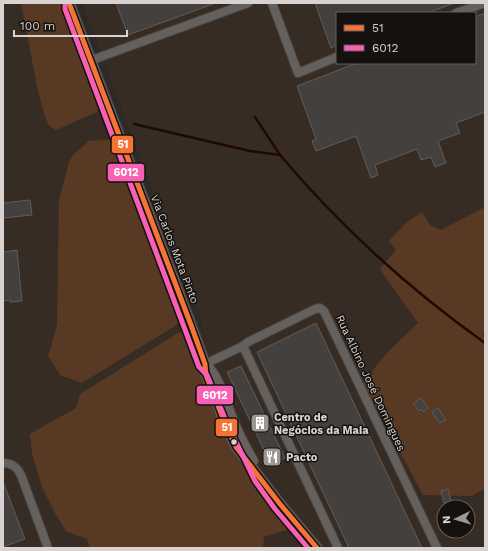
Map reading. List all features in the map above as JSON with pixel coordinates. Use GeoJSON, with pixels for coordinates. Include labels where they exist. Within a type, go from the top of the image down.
{"type":"FeatureCollection","features":[{"type":"Feature","properties":{"kind":"main road","name":"Via Carlos Mota Pinto"},"geometry":{"type":"LineString","coordinates":[[71,4],[205,364],[213,371],[232,418],[260,477],[280,504],[317,548]]}},
{"type":"Feature","properties":{"kind":"street"},"geometry":{"type":"LineString","coordinates":[[92,60],[248,3]]}},
{"type":"Feature","properties":{"kind":"street"},"geometry":{"type":"LineString","coordinates":[[272,3],[298,73],[336,57]]}},
{"type":"Feature","properties":{"kind":"street"},"geometry":{"type":"LineString","coordinates":[[459,12],[485,3]]}},
{"type":"Feature","properties":{"kind":"street","name":"Rua Albino José Domingues"},"geometry":{"type":"LineString","coordinates":[[205,364],[314,309],[320,308],[324,311],[437,548]]}},
{"type":"Feature","properties":{"kind":"street"},"geometry":{"type":"LineString","coordinates":[[243,346],[338,548]]}},
{"type":"Feature","properties":{"kind":"street"},"geometry":{"type":"LineString","coordinates":[[7,463],[15,466],[21,474],[48,548]]}},
{"type":"Feature","properties":{"kind":"shaded area"},"geometry":{"type":"Polygon","coordinates":[[[3,3],[62,3],[106,125],[187,339],[203,324],[82,3],[485,3],[485,329],[472,391],[485,450],[485,548],[3,548],[3,3]]]}},
{"type":"Feature","properties":{"kind":"shaded area"},"geometry":{"type":"Polygon","coordinates":[[[21,3],[62,3],[99,108],[97,112],[56,130],[49,126],[38,91],[21,3]]]}},
{"type":"Feature","properties":{"kind":"shaded area"},"geometry":{"type":"Polygon","coordinates":[[[111,139],[180,320],[175,326],[82,383],[60,375],[48,355],[57,324],[59,200],[69,162],[74,154],[89,141],[111,139]]]}},
{"type":"Feature","properties":{"kind":"shaded area"},"geometry":{"type":"Polygon","coordinates":[[[485,207],[485,328],[483,337],[485,338],[485,488],[472,496],[423,495],[363,382],[388,352],[418,323],[380,269],[396,250],[389,241],[405,224],[422,212],[430,225],[441,230],[485,207]]]}},
{"type":"Feature","properties":{"kind":"shaded area"},"geometry":{"type":"Polygon","coordinates":[[[184,332],[229,445],[292,528],[264,537],[263,548],[90,548],[87,539],[66,531],[55,513],[42,487],[32,453],[30,434],[76,408],[80,394],[178,333],[184,332]]]}},
{"type":"Feature","properties":{"kind":"building"},"geometry":{"type":"Polygon","coordinates":[[[116,3],[213,3],[213,4],[128,35],[116,3]]]}},
{"type":"Feature","properties":{"kind":"building"},"geometry":{"type":"Polygon","coordinates":[[[315,3],[452,3],[430,12],[336,12],[336,46],[331,48],[315,3]]]}},
{"type":"Feature","properties":{"kind":"building"},"geometry":{"type":"Polygon","coordinates":[[[485,13],[485,112],[456,123],[460,133],[438,141],[446,163],[435,167],[431,157],[421,160],[417,149],[375,165],[378,175],[371,178],[356,136],[316,151],[312,141],[316,139],[297,86],[354,64],[476,64],[476,17],[485,13]]]}},
{"type":"Feature","properties":{"kind":"building"},"geometry":{"type":"Polygon","coordinates":[[[30,200],[32,215],[3,218],[3,203],[30,200]]]}},
{"type":"Feature","properties":{"kind":"building"},"geometry":{"type":"Polygon","coordinates":[[[17,250],[22,301],[3,301],[3,252],[17,250]]]}},
{"type":"Feature","properties":{"kind":"building"},"geometry":{"type":"Polygon","coordinates":[[[316,323],[422,548],[349,548],[257,352],[316,323]]]}},
{"type":"Feature","properties":{"kind":"building","name":"Centro de Negócios da Maia"},"geometry":{"type":"Polygon","coordinates":[[[241,366],[285,458],[271,465],[227,372],[241,366]]]}},
{"type":"Feature","properties":{"kind":"building"},"geometry":{"type":"Polygon","coordinates":[[[421,398],[428,408],[423,412],[421,409],[419,411],[413,404],[421,398]]]}},
{"type":"Feature","properties":{"kind":"building"},"geometry":{"type":"Polygon","coordinates":[[[438,408],[446,420],[440,423],[432,412],[438,408]]]}},
{"type":"Feature","properties":{"kind":"building"},"geometry":{"type":"Polygon","coordinates":[[[3,482],[25,539],[3,547],[3,482]]]}},
{"type":"Feature","properties":{"kind":"building"},"geometry":{"type":"Polygon","coordinates":[[[448,489],[450,499],[443,499],[441,491],[448,489]]]}},
{"type":"Feature","properties":{"kind":"waterway"},"geometry":{"type":"LineString","coordinates":[[255,117],[280,155]]}},
{"type":"Feature","properties":{"kind":"waterway"},"geometry":{"type":"LineString","coordinates":[[134,124],[250,151],[280,155],[327,207],[376,255],[429,301],[485,343]]}},
{"type":"Feature","properties":{"kind":"transit line","name":"6012"},"geometry":{"type":"LineString","coordinates":[[65,3],[65,9],[199,367],[207,375],[226,421],[255,481],[275,509],[308,548]]}},
{"type":"Feature","properties":{"kind":"transit line","name":"51"},"geometry":{"type":"LineString","coordinates":[[69,3],[191,325],[205,364],[206,375],[228,431],[236,447],[280,504],[317,548]]}},
{"type":"Feature","properties":{"kind":"place","name":"Centro de Negócios da Maia"},"geometry":{"type":"Point","coordinates":[260,423]}},
{"type":"Feature","properties":{"kind":"place","name":"Pacto"},"geometry":{"type":"Point","coordinates":[272,457]}}]}
